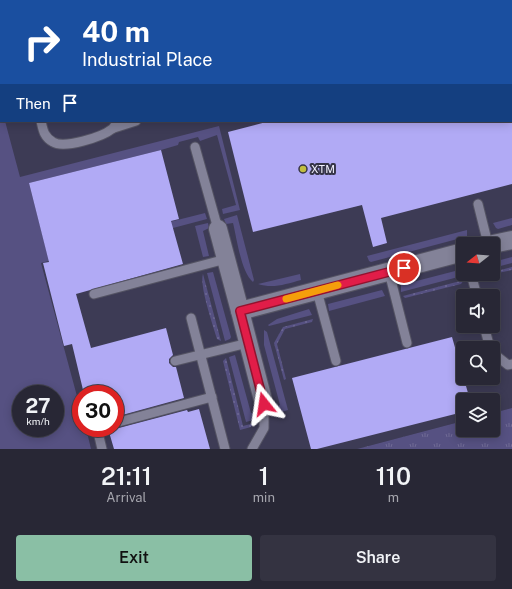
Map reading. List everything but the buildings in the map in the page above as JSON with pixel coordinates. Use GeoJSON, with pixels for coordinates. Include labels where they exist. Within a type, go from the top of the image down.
{"type":"FeatureCollection","features":[{"type":"Feature","properties":{"kind":"street"},"geometry":{"type":"LineString","coordinates":[[218,229],[264,404]]}},
{"type":"Feature","properties":{"kind":"street"},"geometry":{"type":"LineString","coordinates":[[500,243],[512,240]]}},
{"type":"Feature","properties":{"kind":"street"},"geometry":{"type":"LineString","coordinates":[[240,311],[456,254]]}},
{"type":"Feature","properties":{"kind":"lane"},"geometry":{"type":"LineString","coordinates":[[41,122],[45,136],[53,142],[65,145],[100,135],[115,125],[131,122]]}},
{"type":"Feature","properties":{"kind":"lane"},"geometry":{"type":"LineString","coordinates":[[195,147],[218,229]]}},
{"type":"Feature","properties":{"kind":"lane"},"geometry":{"type":"LineString","coordinates":[[478,204],[486,237]]}},
{"type":"Feature","properties":{"kind":"lane"},"geometry":{"type":"LineString","coordinates":[[94,294],[226,259]]}},
{"type":"Feature","properties":{"kind":"lane"},"geometry":{"type":"LineString","coordinates":[[389,272],[407,343]]}},
{"type":"Feature","properties":{"kind":"lane"},"geometry":{"type":"LineString","coordinates":[[317,291],[336,360]]}},
{"type":"Feature","properties":{"kind":"lane"},"geometry":{"type":"LineString","coordinates":[[191,318],[225,449]]}},
{"type":"Feature","properties":{"kind":"lane"},"geometry":{"type":"LineString","coordinates":[[175,361],[248,343]]}},
{"type":"Feature","properties":{"kind":"lane"},"geometry":{"type":"LineString","coordinates":[[500,359],[508,365],[512,364]]}},
{"type":"Feature","properties":{"kind":"lane"},"geometry":{"type":"LineString","coordinates":[[124,421],[212,397]]}},
{"type":"Feature","properties":{"kind":"lane"},"geometry":{"type":"LineString","coordinates":[[252,449],[264,428],[264,404]]}},
{"type":"Feature","properties":{"kind":"lane"},"geometry":{"type":"LineString","coordinates":[[99,437],[102,449]]}},
{"type":"Feature","properties":{"kind":"shaded area"},"geometry":{"type":"Polygon","coordinates":[[[0,122],[512,122],[512,408],[500,411],[500,393],[456,393],[456,423],[357,449],[0,449],[0,122]]]}},
{"type":"Feature","properties":{"kind":"green space"},"geometry":{"type":"Polygon","coordinates":[[[0,122],[5,122],[20,177],[219,126],[240,210],[223,214],[222,209],[236,205],[217,135],[200,141],[198,137],[179,142],[178,145],[161,150],[29,183],[47,253],[205,213],[207,219],[41,263],[74,385],[72,385],[72,437],[88,437],[91,449],[0,449],[0,122]]]}},
{"type":"Feature","properties":{"kind":"green space"},"geometry":{"type":"Polygon","coordinates":[[[237,215],[254,280],[253,282],[245,271],[242,263],[233,223],[226,224],[224,219],[237,215]]]}},
{"type":"Feature","properties":{"kind":"green space"},"geometry":{"type":"Polygon","coordinates":[[[512,218],[512,225],[498,229],[493,223],[512,218]]]}},
{"type":"Feature","properties":{"kind":"green space"},"geometry":{"type":"Polygon","coordinates":[[[208,223],[209,228],[203,231],[209,256],[203,257],[195,226],[208,223]]]}},
{"type":"Feature","properties":{"kind":"green space"},"geometry":{"type":"Polygon","coordinates":[[[467,230],[467,236],[465,237],[456,237],[456,239],[371,262],[367,256],[467,230]]]}},
{"type":"Feature","properties":{"kind":"green space"},"geometry":{"type":"Polygon","coordinates":[[[512,257],[512,263],[500,266],[500,260],[512,257]]]}},
{"type":"Feature","properties":{"kind":"green space"},"geometry":{"type":"Polygon","coordinates":[[[512,267],[512,270],[500,273],[500,270],[512,267]]]}},
{"type":"Feature","properties":{"kind":"green space"},"geometry":{"type":"Polygon","coordinates":[[[456,271],[456,278],[401,292],[401,285],[456,271]]]}},
{"type":"Feature","properties":{"kind":"green space"},"geometry":{"type":"Polygon","coordinates":[[[213,272],[231,337],[225,341],[207,273],[213,272]]]}},
{"type":"Feature","properties":{"kind":"green space"},"geometry":{"type":"Polygon","coordinates":[[[203,274],[221,341],[217,339],[207,305],[203,287],[203,274]]]}},
{"type":"Feature","properties":{"kind":"green space"},"geometry":{"type":"Polygon","coordinates":[[[300,274],[301,280],[285,284],[269,286],[258,284],[300,274]]]}},
{"type":"Feature","properties":{"kind":"green space"},"geometry":{"type":"Polygon","coordinates":[[[463,281],[461,284],[405,298],[403,296],[463,281]]]}},
{"type":"Feature","properties":{"kind":"green space"},"geometry":{"type":"Polygon","coordinates":[[[382,290],[385,296],[329,311],[328,304],[382,290]]]}},
{"type":"Feature","properties":{"kind":"green space"},"geometry":{"type":"Polygon","coordinates":[[[309,309],[312,315],[268,325],[277,319],[309,309]]]}},
{"type":"Feature","properties":{"kind":"green space"},"geometry":{"type":"Polygon","coordinates":[[[313,319],[312,322],[285,329],[277,344],[286,379],[284,380],[274,343],[283,327],[313,319]]]}},
{"type":"Feature","properties":{"kind":"green space"},"geometry":{"type":"Polygon","coordinates":[[[264,330],[267,332],[288,410],[268,416],[269,408],[280,405],[264,345],[264,330]]]}},
{"type":"Feature","properties":{"kind":"green space"},"geometry":{"type":"Polygon","coordinates":[[[235,355],[251,413],[257,412],[257,419],[246,422],[229,357],[235,355]]]}},
{"type":"Feature","properties":{"kind":"green space"},"geometry":{"type":"Polygon","coordinates":[[[226,358],[243,426],[254,423],[251,427],[240,430],[223,361],[226,358]]]}},
{"type":"Feature","properties":{"kind":"green space"},"geometry":{"type":"Polygon","coordinates":[[[512,408],[512,449],[357,449],[456,423],[456,437],[500,437],[500,411],[512,408]]]}},
{"type":"Feature","properties":{"kind":"slow traffic"},"geometry":{"type":"LineString","coordinates":[[286,299],[338,285]]}},
{"type":"Feature","properties":{"kind":"place","name":"XTM"},"geometry":{"type":"Point","coordinates":[303,169]}},
{"type":"Feature","properties":{"kind":"route"},"geometry":{"type":"LineString","coordinates":[[264,404],[240,311],[404,268]]}}]}
